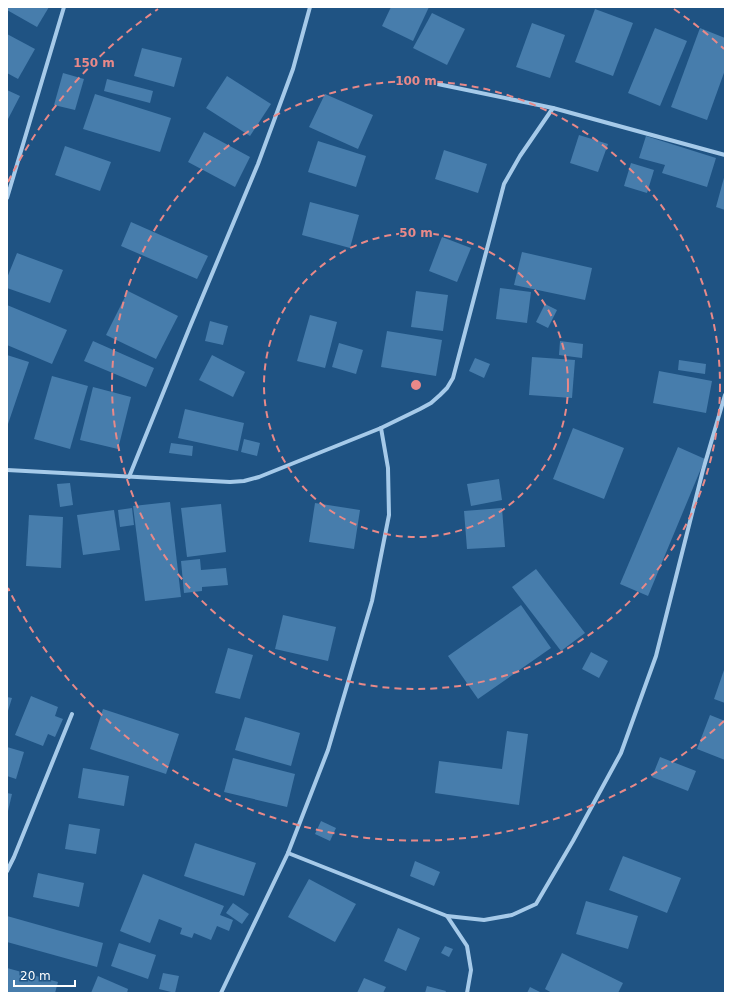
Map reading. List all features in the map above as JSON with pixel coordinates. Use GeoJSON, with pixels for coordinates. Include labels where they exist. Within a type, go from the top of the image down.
{"type":"FeatureCollection","features":[{"type":"Feature","properties":{"kind":"street"},"geometry":{"type":"LineString","coordinates":[[7,198],[64,7]]}},
{"type":"Feature","properties":{"kind":"street"},"geometry":{"type":"LineString","coordinates":[[130,477],[189,329],[258,164],[293,69],[310,7]]}},
{"type":"Feature","properties":{"kind":"street"},"geometry":{"type":"LineString","coordinates":[[428,82],[553,108],[725,155]]}},
{"type":"Feature","properties":{"kind":"street"},"geometry":{"type":"LineString","coordinates":[[7,470],[230,482],[244,481],[259,477],[380,428],[431,403],[447,388],[453,378],[504,184],[520,156],[553,108]]}},
{"type":"Feature","properties":{"kind":"street"},"geometry":{"type":"LineString","coordinates":[[288,853],[448,916],[484,920],[512,915],[536,904],[574,841],[617,760],[656,656],[703,470],[725,395]]}},
{"type":"Feature","properties":{"kind":"street"},"geometry":{"type":"LineString","coordinates":[[221,993],[288,853],[328,750],[372,601],[389,515],[388,468],[380,428]]}},
{"type":"Feature","properties":{"kind":"street"},"geometry":{"type":"LineString","coordinates":[[7,871],[72,714]]}},
{"type":"Feature","properties":{"kind":"street"},"geometry":{"type":"LineString","coordinates":[[448,916],[467,946],[471,970],[467,993]]}},
{"type":"Feature","properties":{"kind":"building"},"geometry":{"type":"Polygon","coordinates":[[[7,7],[49,7],[37,27],[7,10],[7,7]]]}},
{"type":"Feature","properties":{"kind":"building"},"geometry":{"type":"Polygon","coordinates":[[[391,7],[429,7],[413,41],[382,26],[391,7]]]}},
{"type":"Feature","properties":{"kind":"building"},"geometry":{"type":"Polygon","coordinates":[[[595,9],[633,23],[613,76],[575,62],[595,9]]]}},
{"type":"Feature","properties":{"kind":"building"},"geometry":{"type":"Polygon","coordinates":[[[432,13],[465,29],[447,65],[413,48],[432,13]]]}},
{"type":"Feature","properties":{"kind":"building"},"geometry":{"type":"Polygon","coordinates":[[[532,23],[565,35],[550,78],[516,67],[532,23]]]}},
{"type":"Feature","properties":{"kind":"building"},"geometry":{"type":"Polygon","coordinates":[[[655,28],[687,41],[660,106],[628,93],[655,28]]]}},
{"type":"Feature","properties":{"kind":"building"},"geometry":{"type":"Polygon","coordinates":[[[700,28],[725,38],[725,70],[707,120],[671,107],[700,28]]]}},
{"type":"Feature","properties":{"kind":"building"},"geometry":{"type":"Polygon","coordinates":[[[7,34],[35,49],[18,79],[7,73],[7,34]]]}},
{"type":"Feature","properties":{"kind":"building"},"geometry":{"type":"Polygon","coordinates":[[[142,48],[182,58],[174,87],[134,76],[142,48]]]}},
{"type":"Feature","properties":{"kind":"building"},"geometry":{"type":"Polygon","coordinates":[[[63,73],[84,79],[75,110],[54,105],[63,73]]]}},
{"type":"Feature","properties":{"kind":"building"},"geometry":{"type":"Polygon","coordinates":[[[227,76],[271,104],[250,136],[206,108],[227,76]]]}},
{"type":"Feature","properties":{"kind":"building"},"geometry":{"type":"Polygon","coordinates":[[[107,79],[153,91],[150,103],[104,91],[107,79]]]}},
{"type":"Feature","properties":{"kind":"building"},"geometry":{"type":"Polygon","coordinates":[[[7,90],[20,96],[7,121],[7,90]]]}},
{"type":"Feature","properties":{"kind":"building"},"geometry":{"type":"Polygon","coordinates":[[[95,94],[171,118],[160,152],[83,129],[95,94]]]}},
{"type":"Feature","properties":{"kind":"building"},"geometry":{"type":"Polygon","coordinates":[[[325,94],[373,115],[358,149],[309,127],[325,94]]]}},
{"type":"Feature","properties":{"kind":"building"},"geometry":{"type":"Polygon","coordinates":[[[204,132],[250,157],[235,187],[188,162],[204,132]]]}},
{"type":"Feature","properties":{"kind":"building"},"geometry":{"type":"Polygon","coordinates":[[[579,135],[608,144],[598,172],[570,163],[579,135]]]}},
{"type":"Feature","properties":{"kind":"building"},"geometry":{"type":"Polygon","coordinates":[[[646,136],[716,158],[707,187],[662,173],[665,165],[639,158],[646,136]]]}},
{"type":"Feature","properties":{"kind":"building"},"geometry":{"type":"Polygon","coordinates":[[[318,141],[366,156],[356,187],[308,172],[318,141]]]}},
{"type":"Feature","properties":{"kind":"building"},"geometry":{"type":"Polygon","coordinates":[[[65,146],[111,162],[100,191],[55,175],[65,146]]]}},
{"type":"Feature","properties":{"kind":"building"},"geometry":{"type":"Polygon","coordinates":[[[444,150],[487,164],[478,193],[435,179],[444,150]]]}},
{"type":"Feature","properties":{"kind":"building"},"geometry":{"type":"Polygon","coordinates":[[[631,163],[654,170],[647,193],[624,186],[631,163]]]}},
{"type":"Feature","properties":{"kind":"building"},"geometry":{"type":"Polygon","coordinates":[[[725,174],[725,210],[716,207],[725,174]]]}},
{"type":"Feature","properties":{"kind":"building"},"geometry":{"type":"Polygon","coordinates":[[[310,202],[359,215],[350,248],[302,235],[310,202]]]}},
{"type":"Feature","properties":{"kind":"building"},"geometry":{"type":"Polygon","coordinates":[[[131,222],[208,256],[197,279],[121,246],[131,222]]]}},
{"type":"Feature","properties":{"kind":"building"},"geometry":{"type":"Polygon","coordinates":[[[442,237],[471,248],[457,282],[429,271],[442,237]]]}},
{"type":"Feature","properties":{"kind":"building"},"geometry":{"type":"Polygon","coordinates":[[[522,252],[592,268],[585,300],[514,285],[522,252]]]}},
{"type":"Feature","properties":{"kind":"building"},"geometry":{"type":"Polygon","coordinates":[[[17,253],[63,270],[50,303],[7,288],[7,278],[17,253]]]}},
{"type":"Feature","properties":{"kind":"building"},"geometry":{"type":"Polygon","coordinates":[[[500,288],[531,292],[527,323],[496,319],[500,288]]]}},
{"type":"Feature","properties":{"kind":"building"},"geometry":{"type":"Polygon","coordinates":[[[128,291],[178,316],[156,359],[106,335],[128,291]]]}},
{"type":"Feature","properties":{"kind":"building"},"geometry":{"type":"Polygon","coordinates":[[[416,291],[448,295],[443,331],[411,327],[416,291]]]}},
{"type":"Feature","properties":{"kind":"building"},"geometry":{"type":"Polygon","coordinates":[[[545,304],[557,310],[548,328],[536,322],[545,304]]]}},
{"type":"Feature","properties":{"kind":"building"},"geometry":{"type":"Polygon","coordinates":[[[7,305],[67,330],[52,364],[7,345],[7,305]]]}},
{"type":"Feature","properties":{"kind":"building"},"geometry":{"type":"Polygon","coordinates":[[[310,315],[337,322],[325,368],[297,361],[310,315]]]}},
{"type":"Feature","properties":{"kind":"building"},"geometry":{"type":"Polygon","coordinates":[[[210,321],[228,326],[223,345],[205,341],[210,321]]]}},
{"type":"Feature","properties":{"kind":"building"},"geometry":{"type":"Polygon","coordinates":[[[387,331],[442,340],[436,376],[381,367],[387,331]]]}},
{"type":"Feature","properties":{"kind":"building"},"geometry":{"type":"Polygon","coordinates":[[[93,341],[154,368],[146,387],[84,361],[93,341]]]}},
{"type":"Feature","properties":{"kind":"building"},"geometry":{"type":"Polygon","coordinates":[[[560,341],[583,344],[582,358],[559,355],[560,341]]]}},
{"type":"Feature","properties":{"kind":"building"},"geometry":{"type":"Polygon","coordinates":[[[339,343],[363,350],[356,374],[332,367],[339,343]]]}},
{"type":"Feature","properties":{"kind":"building"},"geometry":{"type":"Polygon","coordinates":[[[7,355],[29,362],[7,427],[7,355]]]}},
{"type":"Feature","properties":{"kind":"building"},"geometry":{"type":"Polygon","coordinates":[[[212,355],[245,372],[233,397],[199,380],[212,355]]]}},
{"type":"Feature","properties":{"kind":"building"},"geometry":{"type":"Polygon","coordinates":[[[532,357],[575,360],[572,398],[529,395],[532,357]]]}},
{"type":"Feature","properties":{"kind":"building"},"geometry":{"type":"Polygon","coordinates":[[[475,358],[490,364],[484,378],[469,371],[475,358]]]}},
{"type":"Feature","properties":{"kind":"building"},"geometry":{"type":"Polygon","coordinates":[[[679,360],[706,364],[705,374],[678,370],[679,360]]]}},
{"type":"Feature","properties":{"kind":"building"},"geometry":{"type":"Polygon","coordinates":[[[659,371],[712,381],[706,413],[653,403],[659,371]]]}},
{"type":"Feature","properties":{"kind":"building"},"geometry":{"type":"Polygon","coordinates":[[[52,376],[88,386],[70,449],[34,439],[52,376]]]}},
{"type":"Feature","properties":{"kind":"building"},"geometry":{"type":"Polygon","coordinates":[[[93,387],[131,397],[118,449],[80,440],[93,387]]]}},
{"type":"Feature","properties":{"kind":"building"},"geometry":{"type":"Polygon","coordinates":[[[185,409],[244,423],[238,451],[178,438],[185,409]]]}},
{"type":"Feature","properties":{"kind":"building"},"geometry":{"type":"Polygon","coordinates":[[[573,428],[624,448],[604,499],[553,479],[573,428]]]}},
{"type":"Feature","properties":{"kind":"building"},"geometry":{"type":"Polygon","coordinates":[[[244,439],[260,443],[257,456],[241,452],[244,439]]]}},
{"type":"Feature","properties":{"kind":"building"},"geometry":{"type":"Polygon","coordinates":[[[171,443],[193,446],[192,456],[169,453],[171,443]]]}},
{"type":"Feature","properties":{"kind":"building"},"geometry":{"type":"Polygon","coordinates":[[[678,447],[705,459],[648,596],[620,584],[678,447]]]}},
{"type":"Feature","properties":{"kind":"building"},"geometry":{"type":"Polygon","coordinates":[[[499,479],[502,500],[471,506],[467,484],[499,479]]]}},
{"type":"Feature","properties":{"kind":"building"},"geometry":{"type":"Polygon","coordinates":[[[70,483],[73,505],[60,507],[57,484],[70,483]]]}},
{"type":"Feature","properties":{"kind":"building"},"geometry":{"type":"Polygon","coordinates":[[[170,502],[181,597],[145,601],[133,506],[170,502]]]}},
{"type":"Feature","properties":{"kind":"building"},"geometry":{"type":"Polygon","coordinates":[[[315,503],[360,510],[354,549],[309,542],[315,503]]]}},
{"type":"Feature","properties":{"kind":"building"},"geometry":{"type":"Polygon","coordinates":[[[221,504],[226,552],[187,557],[181,508],[221,504]]]}},
{"type":"Feature","properties":{"kind":"building"},"geometry":{"type":"Polygon","coordinates":[[[132,508],[134,525],[120,527],[118,510],[132,508]]]}},
{"type":"Feature","properties":{"kind":"building"},"geometry":{"type":"Polygon","coordinates":[[[502,508],[505,547],[467,549],[464,511],[502,508]]]}},
{"type":"Feature","properties":{"kind":"building"},"geometry":{"type":"Polygon","coordinates":[[[114,510],[120,550],[83,555],[77,515],[114,510]]]}},
{"type":"Feature","properties":{"kind":"building"},"geometry":{"type":"Polygon","coordinates":[[[29,515],[63,517],[61,568],[26,566],[29,515]]]}},
{"type":"Feature","properties":{"kind":"building"},"geometry":{"type":"Polygon","coordinates":[[[200,559],[201,570],[226,568],[228,585],[202,587],[202,591],[184,593],[181,561],[200,559]]]}},
{"type":"Feature","properties":{"kind":"building"},"geometry":{"type":"Polygon","coordinates":[[[536,569],[585,633],[561,651],[512,587],[536,569]]]}},
{"type":"Feature","properties":{"kind":"building"},"geometry":{"type":"Polygon","coordinates":[[[521,605],[551,648],[478,699],[448,656],[521,605]]]}},
{"type":"Feature","properties":{"kind":"building"},"geometry":{"type":"Polygon","coordinates":[[[283,615],[336,627],[328,661],[275,649],[283,615]]]}},
{"type":"Feature","properties":{"kind":"building"},"geometry":{"type":"Polygon","coordinates":[[[228,648],[253,655],[240,699],[215,693],[228,648]]]}},
{"type":"Feature","properties":{"kind":"building"},"geometry":{"type":"Polygon","coordinates":[[[591,652],[608,661],[599,678],[582,669],[591,652]]]}},
{"type":"Feature","properties":{"kind":"building"},"geometry":{"type":"Polygon","coordinates":[[[725,667],[725,703],[714,699],[725,667]]]}},
{"type":"Feature","properties":{"kind":"building"},"geometry":{"type":"Polygon","coordinates":[[[31,696],[58,707],[55,716],[63,719],[55,737],[48,734],[43,746],[15,735],[31,696]]]}},
{"type":"Feature","properties":{"kind":"building"},"geometry":{"type":"Polygon","coordinates":[[[7,697],[12,698],[7,714],[7,697]]]}},
{"type":"Feature","properties":{"kind":"building"},"geometry":{"type":"Polygon","coordinates":[[[103,709],[179,734],[166,774],[90,749],[103,709]]]}},
{"type":"Feature","properties":{"kind":"building"},"geometry":{"type":"Polygon","coordinates":[[[710,715],[725,721],[725,760],[697,749],[710,715]]]}},
{"type":"Feature","properties":{"kind":"building"},"geometry":{"type":"Polygon","coordinates":[[[245,717],[300,733],[291,766],[235,750],[245,717]]]}},
{"type":"Feature","properties":{"kind":"building"},"geometry":{"type":"Polygon","coordinates":[[[507,731],[528,734],[519,805],[435,793],[439,761],[502,769],[507,731]]]}},
{"type":"Feature","properties":{"kind":"building"},"geometry":{"type":"Polygon","coordinates":[[[7,747],[24,752],[16,779],[7,776],[7,747]]]}},
{"type":"Feature","properties":{"kind":"building"},"geometry":{"type":"Polygon","coordinates":[[[660,757],[696,771],[688,791],[652,777],[660,757]]]}},
{"type":"Feature","properties":{"kind":"building"},"geometry":{"type":"Polygon","coordinates":[[[233,758],[295,774],[287,807],[224,792],[233,758]]]}},
{"type":"Feature","properties":{"kind":"building"},"geometry":{"type":"Polygon","coordinates":[[[83,768],[129,776],[124,806],[78,798],[83,768]]]}},
{"type":"Feature","properties":{"kind":"building"},"geometry":{"type":"Polygon","coordinates":[[[7,793],[12,794],[8,811],[7,811],[7,793]]]}},
{"type":"Feature","properties":{"kind":"building"},"geometry":{"type":"Polygon","coordinates":[[[321,821],[336,828],[330,841],[315,834],[321,821]]]}},
{"type":"Feature","properties":{"kind":"building"},"geometry":{"type":"Polygon","coordinates":[[[69,824],[100,829],[96,854],[65,849],[69,824]]]}},
{"type":"Feature","properties":{"kind":"building"},"geometry":{"type":"Polygon","coordinates":[[[195,843],[256,863],[244,896],[184,876],[195,843]]]}},
{"type":"Feature","properties":{"kind":"building"},"geometry":{"type":"Polygon","coordinates":[[[623,856],[681,878],[667,913],[609,890],[623,856]]]}},
{"type":"Feature","properties":{"kind":"building"},"geometry":{"type":"Polygon","coordinates":[[[415,861],[440,872],[434,886],[410,876],[415,861]]]}},
{"type":"Feature","properties":{"kind":"building"},"geometry":{"type":"Polygon","coordinates":[[[38,873],[84,883],[79,907],[33,897],[38,873]]]}},
{"type":"Feature","properties":{"kind":"building"},"geometry":{"type":"Polygon","coordinates":[[[143,874],[224,906],[220,915],[233,920],[229,931],[217,926],[211,940],[194,933],[192,938],[180,934],[182,928],[159,919],[150,943],[120,931],[143,874]]]}},
{"type":"Feature","properties":{"kind":"building"},"geometry":{"type":"Polygon","coordinates":[[[309,879],[356,904],[335,942],[288,917],[309,879]]]}},
{"type":"Feature","properties":{"kind":"building"},"geometry":{"type":"Polygon","coordinates":[[[586,901],[638,916],[628,949],[576,934],[586,901]]]}},
{"type":"Feature","properties":{"kind":"building"},"geometry":{"type":"Polygon","coordinates":[[[233,903],[249,914],[242,924],[226,913],[233,903]]]}},
{"type":"Feature","properties":{"kind":"building"},"geometry":{"type":"Polygon","coordinates":[[[7,916],[103,943],[97,967],[7,942],[7,916]]]}},
{"type":"Feature","properties":{"kind":"building"},"geometry":{"type":"Polygon","coordinates":[[[398,928],[420,938],[406,971],[384,961],[398,928]]]}},
{"type":"Feature","properties":{"kind":"building"},"geometry":{"type":"Polygon","coordinates":[[[119,943],[156,955],[148,979],[111,966],[119,943]]]}},
{"type":"Feature","properties":{"kind":"building"},"geometry":{"type":"Polygon","coordinates":[[[445,946],[453,949],[449,957],[441,953],[445,946]]]}},
{"type":"Feature","properties":{"kind":"building"},"geometry":{"type":"Polygon","coordinates":[[[562,953],[623,983],[618,993],[552,993],[545,989],[562,953]]]}},
{"type":"Feature","properties":{"kind":"building"},"geometry":{"type":"Polygon","coordinates":[[[7,968],[58,982],[55,993],[7,993],[7,968]]]}},
{"type":"Feature","properties":{"kind":"building"},"geometry":{"type":"Polygon","coordinates":[[[163,973],[179,976],[175,993],[159,989],[163,973]]]}},
{"type":"Feature","properties":{"kind":"building"},"geometry":{"type":"Polygon","coordinates":[[[98,976],[128,989],[127,993],[91,993],[98,976]]]}},
{"type":"Feature","properties":{"kind":"building"},"geometry":{"type":"Polygon","coordinates":[[[364,978],[386,987],[383,993],[357,993],[364,978]]]}},
{"type":"Feature","properties":{"kind":"building"},"geometry":{"type":"Polygon","coordinates":[[[427,986],[446,991],[445,993],[425,993],[427,986]]]}},
{"type":"Feature","properties":{"kind":"building"},"geometry":{"type":"Polygon","coordinates":[[[530,987],[542,993],[527,993],[530,987]]]}}]}
